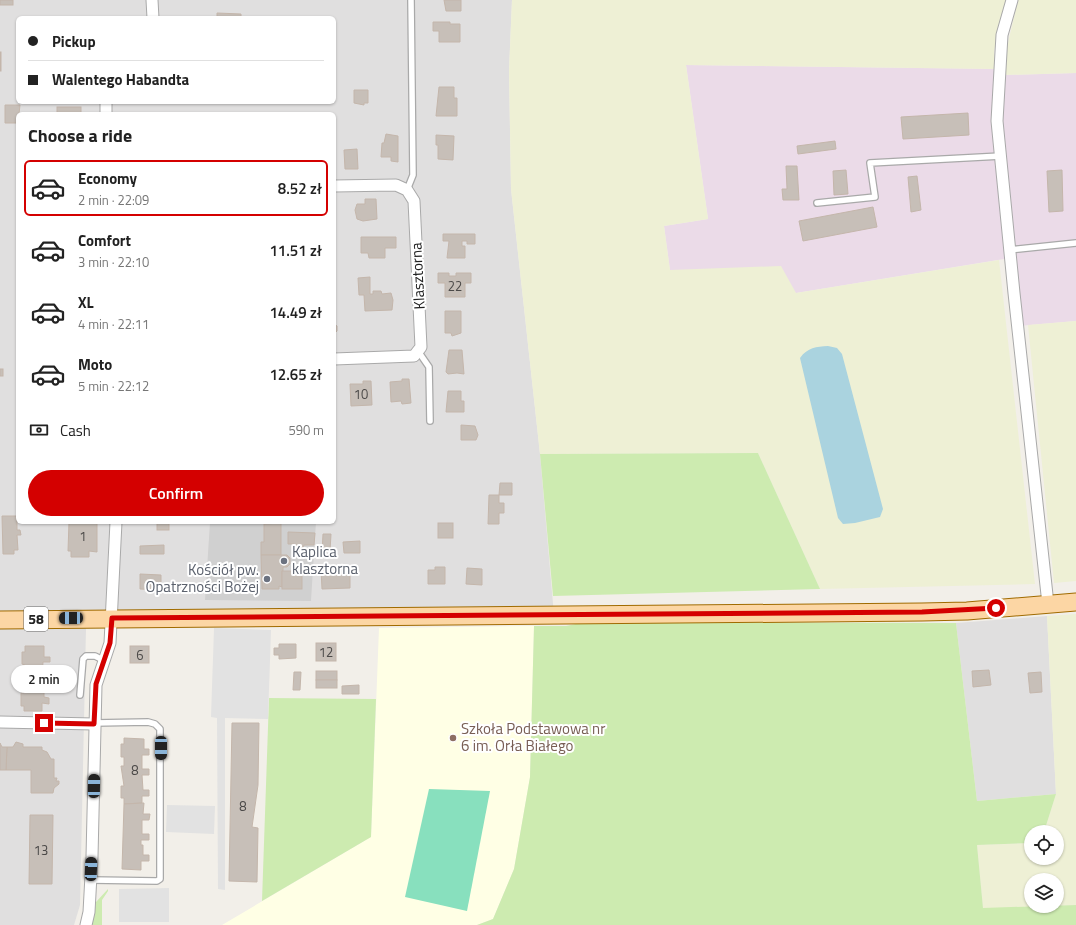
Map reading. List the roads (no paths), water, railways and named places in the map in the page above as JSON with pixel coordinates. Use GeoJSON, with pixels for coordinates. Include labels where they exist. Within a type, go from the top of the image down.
{"type":"FeatureCollection","features":[{"type":"Feature","properties":{"kind":"main road","name":"58"},"geometry":{"type":"LineString","coordinates":[[0,620],[922,612],[1076,602]]}},
{"type":"Feature","properties":{"kind":"street"},"geometry":{"type":"LineString","coordinates":[[152,0],[153,16]]}},
{"type":"Feature","properties":{"kind":"street"},"geometry":{"type":"LineString","coordinates":[[1012,0],[1002,35],[997,121],[1048,604]]}},
{"type":"Feature","properties":{"kind":"street"},"geometry":{"type":"LineString","coordinates":[[336,186],[396,185],[407,190]]}},
{"type":"Feature","properties":{"kind":"street","name":"Klasztorna"},"geometry":{"type":"LineString","coordinates":[[407,190],[414,201],[421,347],[418,351]]}},
{"type":"Feature","properties":{"kind":"street"},"geometry":{"type":"LineString","coordinates":[[336,359],[414,356],[418,351]]}},
{"type":"Feature","properties":{"kind":"street"},"geometry":{"type":"LineString","coordinates":[[86,925],[89,912],[96,684],[110,643],[116,524]]}},
{"type":"Feature","properties":{"kind":"street"},"geometry":{"type":"LineString","coordinates":[[0,722],[94,724]]}},
{"type":"Feature","properties":{"kind":"lane"},"geometry":{"type":"LineString","coordinates":[[407,190],[413,175],[410,0]]}},
{"type":"Feature","properties":{"kind":"lane"},"geometry":{"type":"LineString","coordinates":[[817,202],[875,197],[870,163],[1001,156]]}},
{"type":"Feature","properties":{"kind":"lane"},"geometry":{"type":"LineString","coordinates":[[1010,250],[1076,243]]}},
{"type":"Feature","properties":{"kind":"lane"},"geometry":{"type":"LineString","coordinates":[[418,351],[429,367],[430,421]]}},
{"type":"Feature","properties":{"kind":"lane"},"geometry":{"type":"LineString","coordinates":[[80,695],[83,659],[86,656],[95,656],[103,660]]}},
{"type":"Feature","properties":{"kind":"lane"},"geometry":{"type":"LineString","coordinates":[[90,880],[157,881],[160,879],[160,729],[155,724],[148,722],[94,724]]}},
{"type":"Feature","properties":{"kind":"water"},"geometry":{"type":"Polygon","coordinates":[[[828,346],[837,348],[842,354],[883,509],[880,517],[855,523],[843,524],[838,518],[800,358],[803,354],[816,347],[828,346]]]}},
{"type":"Feature","properties":{"kind":"place","name":"Kaplica klasztorna"},"geometry":{"type":"Point","coordinates":[284,561]}},
{"type":"Feature","properties":{"kind":"place","name":"Kościół pw. Opatrzności Bożej"},"geometry":{"type":"Point","coordinates":[267,579]}},
{"type":"Feature","properties":{"kind":"place","name":"Szkoła Podstawowa nr 6 im. Orła Białego"},"geometry":{"type":"Point","coordinates":[453,738]}}]}
